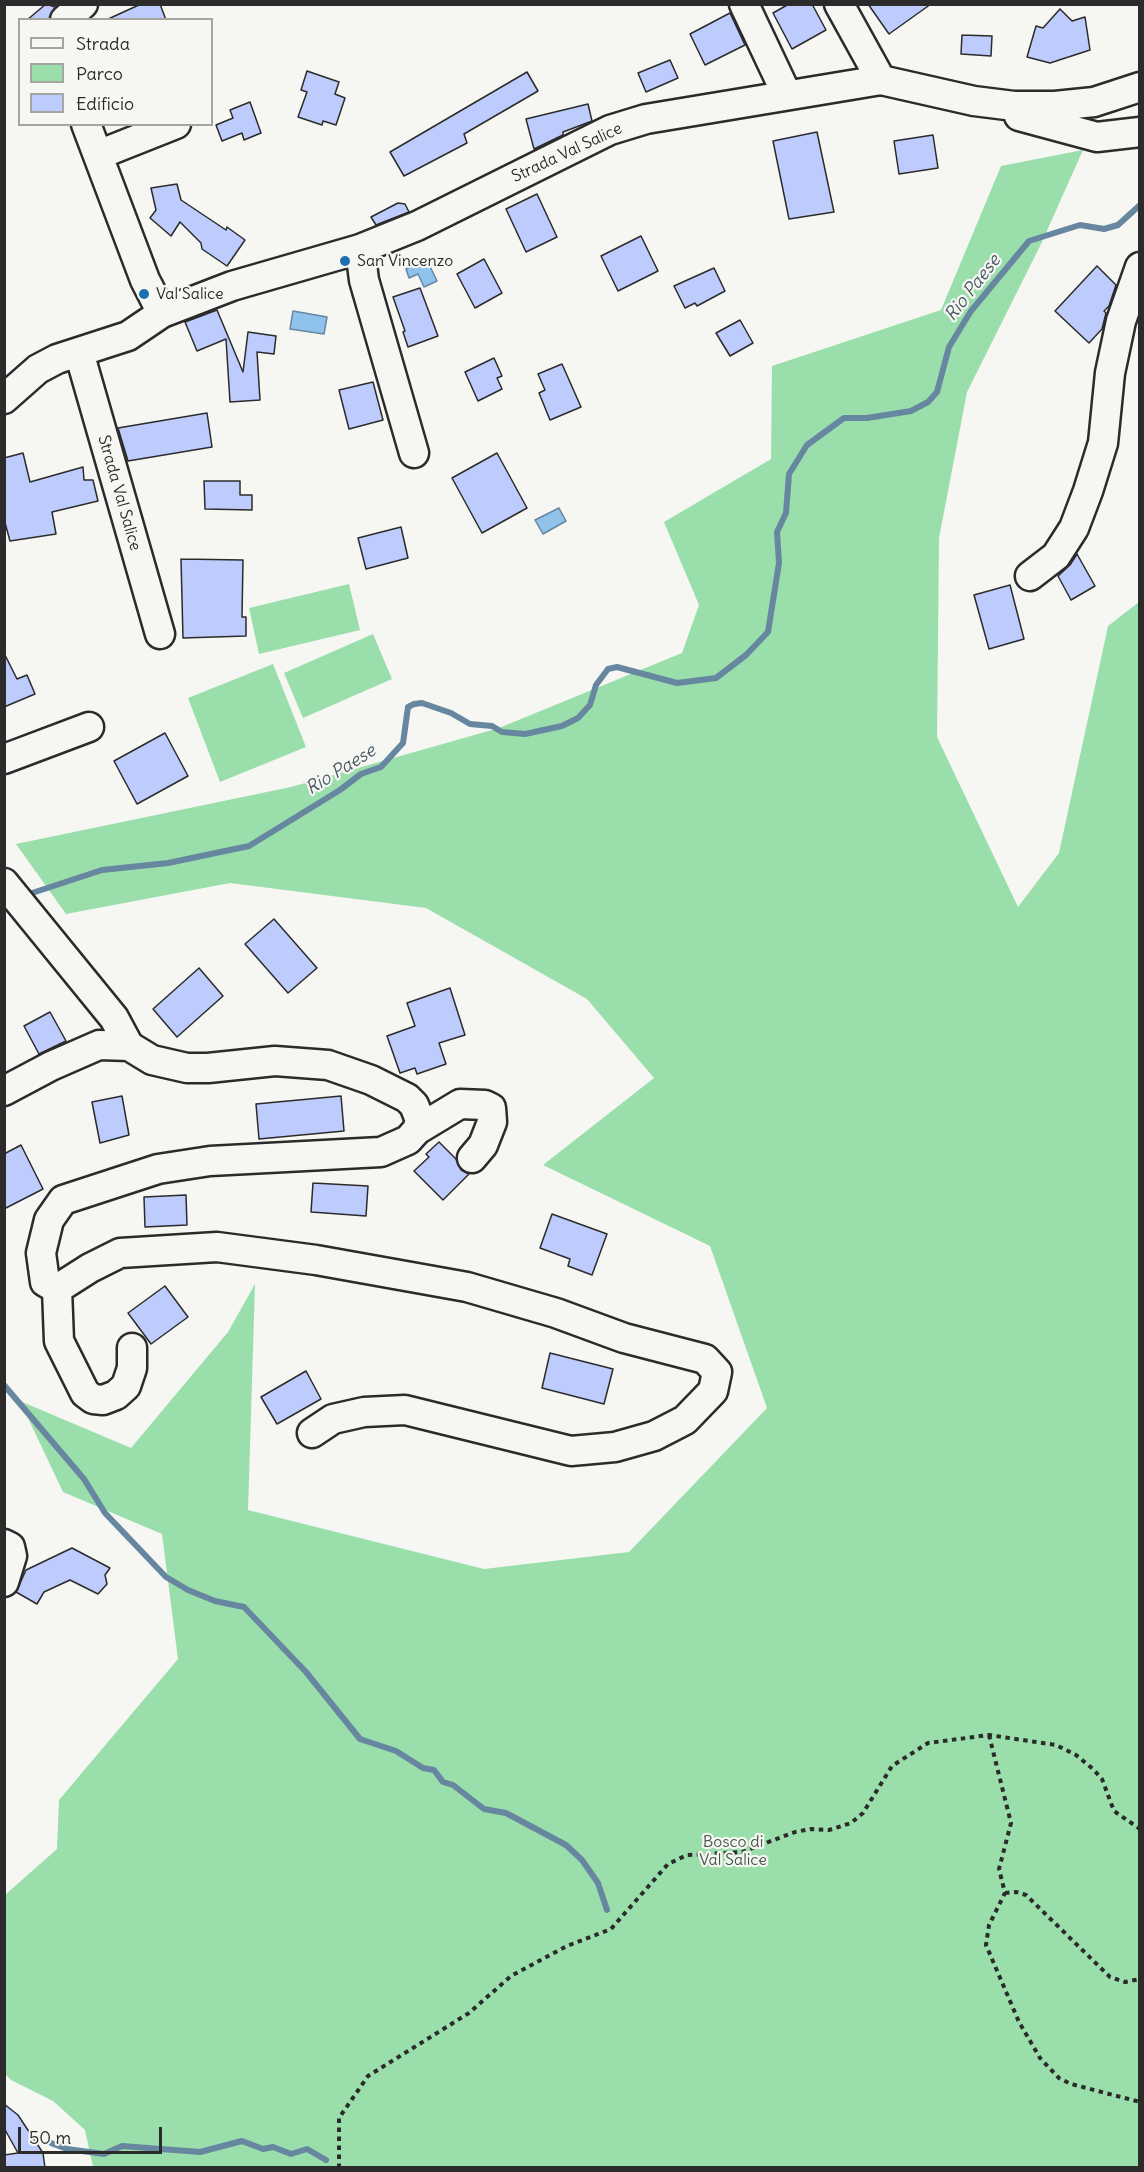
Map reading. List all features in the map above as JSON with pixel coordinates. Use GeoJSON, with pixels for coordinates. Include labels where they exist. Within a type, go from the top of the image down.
{"type":"FeatureCollection","features":[{"type":"Feature","properties":{"kind":"street"},"geometry":{"type":"LineString","coordinates":[[67,18],[82,4]]}},
{"type":"Feature","properties":{"kind":"street"},"geometry":{"type":"LineString","coordinates":[[744,4],[787,95]]}},
{"type":"Feature","properties":{"kind":"street"},"geometry":{"type":"LineString","coordinates":[[839,4],[881,80]]}},
{"type":"Feature","properties":{"kind":"street","name":"Strada Val Salice"},"geometry":{"type":"LineString","coordinates":[[4,399],[38,369],[79,352],[128,336],[162,313],[232,286],[360,249],[417,226],[610,130],[646,119],[881,80],[974,101],[1014,106],[1054,106],[1094,102],[1140,87]]}},
{"type":"Feature","properties":{"kind":"street"},"geometry":{"type":"LineString","coordinates":[[974,101],[1096,137],[1140,132]]}},
{"type":"Feature","properties":{"kind":"street"},"geometry":{"type":"LineString","coordinates":[[87,126],[145,280],[162,313]]}},
{"type":"Feature","properties":{"kind":"street"},"geometry":{"type":"LineString","coordinates":[[98,155],[171,126]]}},
{"type":"Feature","properties":{"kind":"street"},"geometry":{"type":"LineString","coordinates":[[360,249],[364,280],[414,453]]}},
{"type":"Feature","properties":{"kind":"street"},"geometry":{"type":"LineString","coordinates":[[1030,576],[1056,556],[1074,528],[1085,500],[1103,443],[1110,373],[1121,321],[1140,267]]}},
{"type":"Feature","properties":{"kind":"street","name":"Strada Val Salice"},"geometry":{"type":"LineString","coordinates":[[79,352],[160,634]]}},
{"type":"Feature","properties":{"kind":"street"},"geometry":{"type":"LineString","coordinates":[[4,759],[89,727]]}},
{"type":"Feature","properties":{"kind":"street"},"geometry":{"type":"LineString","coordinates":[[13,894],[114,1018],[129,1046]]}},
{"type":"Feature","properties":{"kind":"street"},"geometry":{"type":"LineString","coordinates":[[4,1091],[51,1066],[99,1045],[129,1046],[152,1060],[187,1068],[274,1061],[328,1065],[371,1080],[407,1098],[419,1112],[417,1130]]}},
{"type":"Feature","properties":{"kind":"street"},"geometry":{"type":"LineString","coordinates":[[57,1289],[45,1282],[41,1253],[49,1220],[63,1200],[158,1169],[210,1161],[381,1152],[399,1145],[417,1130],[460,1104],[485,1105],[491,1108],[492,1122],[483,1145],[472,1158]]}},
{"type":"Feature","properties":{"kind":"street"},"geometry":{"type":"LineString","coordinates":[[57,1289],[90,1268],[120,1253],[217,1247],[316,1260],[467,1287],[556,1313],[624,1338],[705,1359],[717,1372],[713,1391],[685,1420],[654,1437],[615,1447],[571,1451],[405,1410],[364,1412],[333,1419],[312,1433]]}},
{"type":"Feature","properties":{"kind":"street"},"geometry":{"type":"LineString","coordinates":[[57,1289],[59,1341],[85,1393],[93,1399],[103,1400],[116,1395],[126,1386],[132,1368],[132,1347]]}},
{"type":"Feature","properties":{"kind":"street"},"geometry":{"type":"LineString","coordinates":[[4,1544],[10,1547],[12,1556],[4,1582]]}},
{"type":"Feature","properties":{"kind":"path"},"geometry":{"type":"LineString","coordinates":[[339,2168],[339,2118],[368,2076],[469,2013],[511,1976],[567,1946],[611,1929],[668,1864],[687,1855],[742,1852],[795,1832],[811,1829],[830,1830],[850,1823],[863,1813],[892,1766],[928,1743],[989,1735],[1056,1745],[1076,1755],[1102,1779],[1114,1811],[1140,1829]]}},
{"type":"Feature","properties":{"kind":"path"},"geometry":{"type":"LineString","coordinates":[[989,1735],[1011,1823],[999,1869],[1005,1893],[989,1925],[986,1945],[1019,2022],[1040,2058],[1059,2078],[1071,2084],[1140,2102]]}},
{"type":"Feature","properties":{"kind":"path"},"geometry":{"type":"LineString","coordinates":[[1005,1893],[1016,1892],[1026,1895],[1110,1977],[1125,1982],[1140,1979]]}},
{"type":"Feature","properties":{"kind":"green space","name":"Bosco di Val Salice"},"geometry":{"type":"Polygon","coordinates":[[[1083,150],[1041,244],[967,392],[939,538],[937,737],[1018,907],[1059,853],[1108,626],[1139,602],[1139,2167],[93,2167],[85,2130],[53,2101],[11,2080],[5,2074],[5,1895],[57,1849],[59,1800],[178,1659],[162,1534],[63,1492],[20,1401],[131,1448],[228,1332],[255,1284],[248,1510],[484,1569],[629,1552],[767,1408],[710,1246],[543,1165],[654,1078],[587,999],[426,908],[230,883],[66,914],[16,844],[291,787],[499,728],[682,653],[699,605],[664,522],[771,459],[772,366],[941,310],[1001,166],[1083,150]]]}},
{"type":"Feature","properties":{"kind":"green space"},"geometry":{"type":"Polygon","coordinates":[[[349,584],[360,630],[259,654],[249,608],[349,584]]]}},
{"type":"Feature","properties":{"kind":"green space"},"geometry":{"type":"Polygon","coordinates":[[[373,634],[392,679],[303,718],[284,673],[373,634]]]}},
{"type":"Feature","properties":{"kind":"green space"},"geometry":{"type":"Polygon","coordinates":[[[273,664],[306,747],[220,782],[188,698],[273,664]]]}},
{"type":"Feature","properties":{"kind":"water"},"geometry":{"type":"Polygon","coordinates":[[[427,260],[437,281],[424,287],[418,274],[409,278],[406,269],[427,260]]]}},
{"type":"Feature","properties":{"kind":"water"},"geometry":{"type":"Polygon","coordinates":[[[293,311],[327,317],[324,334],[290,329],[293,311]]]}},
{"type":"Feature","properties":{"kind":"water"},"geometry":{"type":"Polygon","coordinates":[[[559,508],[566,521],[543,534],[535,520],[559,508]]]}},
{"type":"Feature","properties":{"kind":"building"},"geometry":{"type":"Polygon","coordinates":[[[46,4],[55,7],[50,18],[29,18],[46,4]]]}},
{"type":"Feature","properties":{"kind":"building"},"geometry":{"type":"Polygon","coordinates":[[[141,4],[160,4],[165,18],[110,18],[141,4]]]}},
{"type":"Feature","properties":{"kind":"building"},"geometry":{"type":"Polygon","coordinates":[[[789,4],[812,4],[826,30],[792,49],[773,13],[789,4]]]}},
{"type":"Feature","properties":{"kind":"building"},"geometry":{"type":"Polygon","coordinates":[[[868,4],[931,4],[889,34],[868,4]]]}},
{"type":"Feature","properties":{"kind":"building"},"geometry":{"type":"Polygon","coordinates":[[[1060,9],[1072,21],[1085,17],[1090,50],[1050,63],[1027,57],[1036,26],[1043,28],[1060,9]]]}},
{"type":"Feature","properties":{"kind":"building"},"geometry":{"type":"Polygon","coordinates":[[[730,13],[745,45],[705,65],[690,34],[730,13]]]}},
{"type":"Feature","properties":{"kind":"building"},"geometry":{"type":"Polygon","coordinates":[[[962,35],[992,36],[991,56],[961,54],[962,35]]]}},
{"type":"Feature","properties":{"kind":"building"},"geometry":{"type":"Polygon","coordinates":[[[670,60],[678,78],[646,92],[638,73],[670,60]]]}},
{"type":"Feature","properties":{"kind":"building"},"geometry":{"type":"Polygon","coordinates":[[[307,71],[339,82],[335,94],[345,98],[336,125],[323,121],[322,125],[298,117],[307,92],[301,90],[307,71]]]}},
{"type":"Feature","properties":{"kind":"building"},"geometry":{"type":"Polygon","coordinates":[[[527,72],[538,91],[464,134],[467,143],[404,176],[390,152],[527,72]]]}},
{"type":"Feature","properties":{"kind":"building"},"geometry":{"type":"Polygon","coordinates":[[[250,102],[261,133],[244,140],[242,133],[222,141],[216,125],[233,118],[230,110],[250,102]]]}},
{"type":"Feature","properties":{"kind":"building"},"geometry":{"type":"Polygon","coordinates":[[[588,104],[592,121],[563,132],[563,135],[534,149],[526,119],[588,104]]]}},
{"type":"Feature","properties":{"kind":"building"},"geometry":{"type":"Polygon","coordinates":[[[817,132],[834,212],[789,219],[773,141],[817,132]]]}},
{"type":"Feature","properties":{"kind":"building"},"geometry":{"type":"Polygon","coordinates":[[[933,135],[938,168],[899,174],[894,141],[933,135]]]}},
{"type":"Feature","properties":{"kind":"building"},"geometry":{"type":"Polygon","coordinates":[[[177,184],[181,200],[245,240],[227,266],[202,249],[201,243],[180,222],[171,236],[150,218],[156,210],[151,188],[177,184]]]}},
{"type":"Feature","properties":{"kind":"building"},"geometry":{"type":"Polygon","coordinates":[[[537,194],[557,237],[526,252],[506,209],[537,194]]]}},
{"type":"Feature","properties":{"kind":"building"},"geometry":{"type":"Polygon","coordinates":[[[398,203],[405,204],[409,212],[376,225],[371,217],[398,203]]]}},
{"type":"Feature","properties":{"kind":"building"},"geometry":{"type":"Polygon","coordinates":[[[641,236],[658,271],[618,291],[601,256],[641,236]]]}},
{"type":"Feature","properties":{"kind":"building"},"geometry":{"type":"Polygon","coordinates":[[[484,259],[502,293],[475,308],[457,274],[484,259]]]}},
{"type":"Feature","properties":{"kind":"building"},"geometry":{"type":"Polygon","coordinates":[[[1097,266],[1116,285],[1109,306],[1104,311],[1106,313],[1102,329],[1089,343],[1055,311],[1097,266]]]}},
{"type":"Feature","properties":{"kind":"building"},"geometry":{"type":"Polygon","coordinates":[[[714,268],[725,291],[697,306],[695,303],[685,308],[674,286],[714,268]]]}},
{"type":"Feature","properties":{"kind":"building"},"geometry":{"type":"Polygon","coordinates":[[[420,288],[438,336],[408,347],[393,297],[420,288]]]}},
{"type":"Feature","properties":{"kind":"building"},"geometry":{"type":"Polygon","coordinates":[[[217,310],[243,372],[248,332],[276,336],[274,354],[257,352],[260,400],[230,402],[226,339],[197,351],[185,322],[217,310]]]}},
{"type":"Feature","properties":{"kind":"building"},"geometry":{"type":"Polygon","coordinates":[[[740,320],[753,343],[730,356],[716,333],[740,320]]]}},
{"type":"Feature","properties":{"kind":"building"},"geometry":{"type":"Polygon","coordinates":[[[494,358],[502,376],[497,378],[502,389],[478,401],[465,372],[494,358]]]}},
{"type":"Feature","properties":{"kind":"building"},"geometry":{"type":"Polygon","coordinates":[[[562,364],[581,407],[550,420],[539,393],[545,390],[538,374],[562,364]]]}},
{"type":"Feature","properties":{"kind":"building"},"geometry":{"type":"Polygon","coordinates":[[[373,382],[383,420],[349,429],[339,390],[373,382]]]}},
{"type":"Feature","properties":{"kind":"building"},"geometry":{"type":"Polygon","coordinates":[[[207,413],[212,447],[128,461],[118,428],[207,413]]]}},
{"type":"Feature","properties":{"kind":"building"},"geometry":{"type":"Polygon","coordinates":[[[23,453],[30,482],[83,467],[84,480],[93,480],[98,501],[52,512],[56,534],[10,541],[4,519],[4,458],[23,453]]]}},
{"type":"Feature","properties":{"kind":"building"},"geometry":{"type":"Polygon","coordinates":[[[497,453],[527,508],[482,533],[452,478],[497,453]]]}},
{"type":"Feature","properties":{"kind":"building"},"geometry":{"type":"Polygon","coordinates":[[[204,481],[240,481],[240,495],[252,495],[252,510],[205,509],[204,481]]]}},
{"type":"Feature","properties":{"kind":"building"},"geometry":{"type":"Polygon","coordinates":[[[401,527],[408,558],[366,569],[358,538],[401,527]]]}},
{"type":"Feature","properties":{"kind":"building"},"geometry":{"type":"Polygon","coordinates":[[[1077,554],[1095,586],[1071,600],[1058,576],[1070,565],[1077,554]]]}},
{"type":"Feature","properties":{"kind":"building"},"geometry":{"type":"Polygon","coordinates":[[[181,559],[243,560],[242,617],[246,617],[246,636],[183,638],[181,559]]]}},
{"type":"Feature","properties":{"kind":"building"},"geometry":{"type":"Polygon","coordinates":[[[1010,585],[1024,639],[989,649],[974,595],[1010,585]]]}},
{"type":"Feature","properties":{"kind":"building"},"geometry":{"type":"Polygon","coordinates":[[[4,653],[17,679],[27,675],[35,694],[4,707],[4,653]]]}},
{"type":"Feature","properties":{"kind":"building"},"geometry":{"type":"Polygon","coordinates":[[[165,733],[188,776],[137,804],[114,761],[165,733]]]}},
{"type":"Feature","properties":{"kind":"building"},"geometry":{"type":"Polygon","coordinates":[[[274,919],[317,968],[288,993],[245,944],[274,919]]]}},
{"type":"Feature","properties":{"kind":"building"},"geometry":{"type":"Polygon","coordinates":[[[199,968],[223,996],[177,1037],[153,1009],[199,968]]]}},
{"type":"Feature","properties":{"kind":"building"},"geometry":{"type":"Polygon","coordinates":[[[450,988],[465,1035],[439,1043],[446,1064],[417,1074],[415,1068],[400,1073],[387,1036],[415,1026],[407,1003],[450,988]]]}},
{"type":"Feature","properties":{"kind":"building"},"geometry":{"type":"Polygon","coordinates":[[[50,1012],[66,1041],[39,1054],[24,1026],[50,1012]]]}},
{"type":"Feature","properties":{"kind":"building"},"geometry":{"type":"Polygon","coordinates":[[[122,1096],[129,1135],[100,1143],[92,1102],[122,1096]]]}},
{"type":"Feature","properties":{"kind":"building"},"geometry":{"type":"Polygon","coordinates":[[[341,1096],[344,1131],[259,1139],[256,1104],[341,1096]]]}},
{"type":"Feature","properties":{"kind":"building"},"geometry":{"type":"Polygon","coordinates":[[[439,1142],[456,1159],[461,1170],[469,1174],[443,1200],[414,1171],[429,1157],[426,1154],[439,1142]]]}},
{"type":"Feature","properties":{"kind":"building"},"geometry":{"type":"Polygon","coordinates":[[[21,1145],[43,1189],[4,1209],[4,1154],[21,1145]]]}},
{"type":"Feature","properties":{"kind":"building"},"geometry":{"type":"Polygon","coordinates":[[[313,1183],[368,1186],[366,1216],[311,1212],[313,1183]]]}},
{"type":"Feature","properties":{"kind":"building"},"geometry":{"type":"Polygon","coordinates":[[[186,1195],[187,1225],[145,1227],[144,1197],[186,1195]]]}},
{"type":"Feature","properties":{"kind":"building"},"geometry":{"type":"Polygon","coordinates":[[[552,1214],[607,1234],[592,1275],[568,1266],[570,1259],[540,1248],[552,1214]]]}},
{"type":"Feature","properties":{"kind":"building"},"geometry":{"type":"Polygon","coordinates":[[[165,1286],[188,1317],[151,1344],[128,1313],[165,1286]]]}},
{"type":"Feature","properties":{"kind":"building"},"geometry":{"type":"Polygon","coordinates":[[[550,1353],[613,1369],[604,1404],[542,1388],[550,1353]]]}},
{"type":"Feature","properties":{"kind":"building"},"geometry":{"type":"Polygon","coordinates":[[[306,1371],[321,1399],[277,1424],[261,1397],[306,1371]]]}},
{"type":"Feature","properties":{"kind":"building"},"geometry":{"type":"Polygon","coordinates":[[[72,1548],[110,1568],[105,1575],[107,1584],[98,1594],[70,1580],[44,1592],[37,1604],[16,1592],[26,1570],[72,1548]]]}},
{"type":"Feature","properties":{"kind":"building"},"geometry":{"type":"Polygon","coordinates":[[[4,2104],[18,2115],[43,2153],[45,2168],[4,2168],[4,2155],[18,2153],[4,2128],[4,2104]]]}},
{"type":"Feature","properties":{"kind":"waterway","name":"Rio Paese"},"geometry":{"type":"LineString","coordinates":[[23,896],[102,870],[168,863],[249,846],[340,790],[361,774],[381,767],[403,743],[408,707],[414,704],[422,703],[451,713],[470,724],[492,726],[502,732],[525,734],[562,726],[578,718],[590,705],[596,685],[608,669],[617,667],[677,683],[716,678],[746,655],[768,632],[779,563],[777,532],[786,513],[789,474],[807,445],[844,418],[867,418],[911,411],[928,402],[937,392],[949,347],[971,311],[1029,241],[1080,225],[1104,229],[1118,225],[1140,205]]}},
{"type":"Feature","properties":{"kind":"waterway"},"geometry":{"type":"LineString","coordinates":[[4,1385],[84,1479],[105,1513],[166,1577],[188,1590],[215,1601],[244,1607],[306,1672],[360,1739],[396,1751],[423,1768],[434,1770],[443,1782],[453,1785],[484,1809],[506,1813],[566,1845],[582,1860],[598,1883],[607,1910]]}},
{"type":"Feature","properties":{"kind":"waterway"},"geometry":{"type":"LineString","coordinates":[[51,2143],[67,2149],[104,2154],[122,2146],[200,2152],[242,2141],[263,2149],[273,2147],[291,2154],[307,2149],[326,2160]]}},
{"type":"Feature","properties":{"kind":"place","name":"San Vincenzo"},"geometry":{"type":"Point","coordinates":[345,261]}},
{"type":"Feature","properties":{"kind":"place","name":"Val Salice"},"geometry":{"type":"Point","coordinates":[144,294]}}]}
